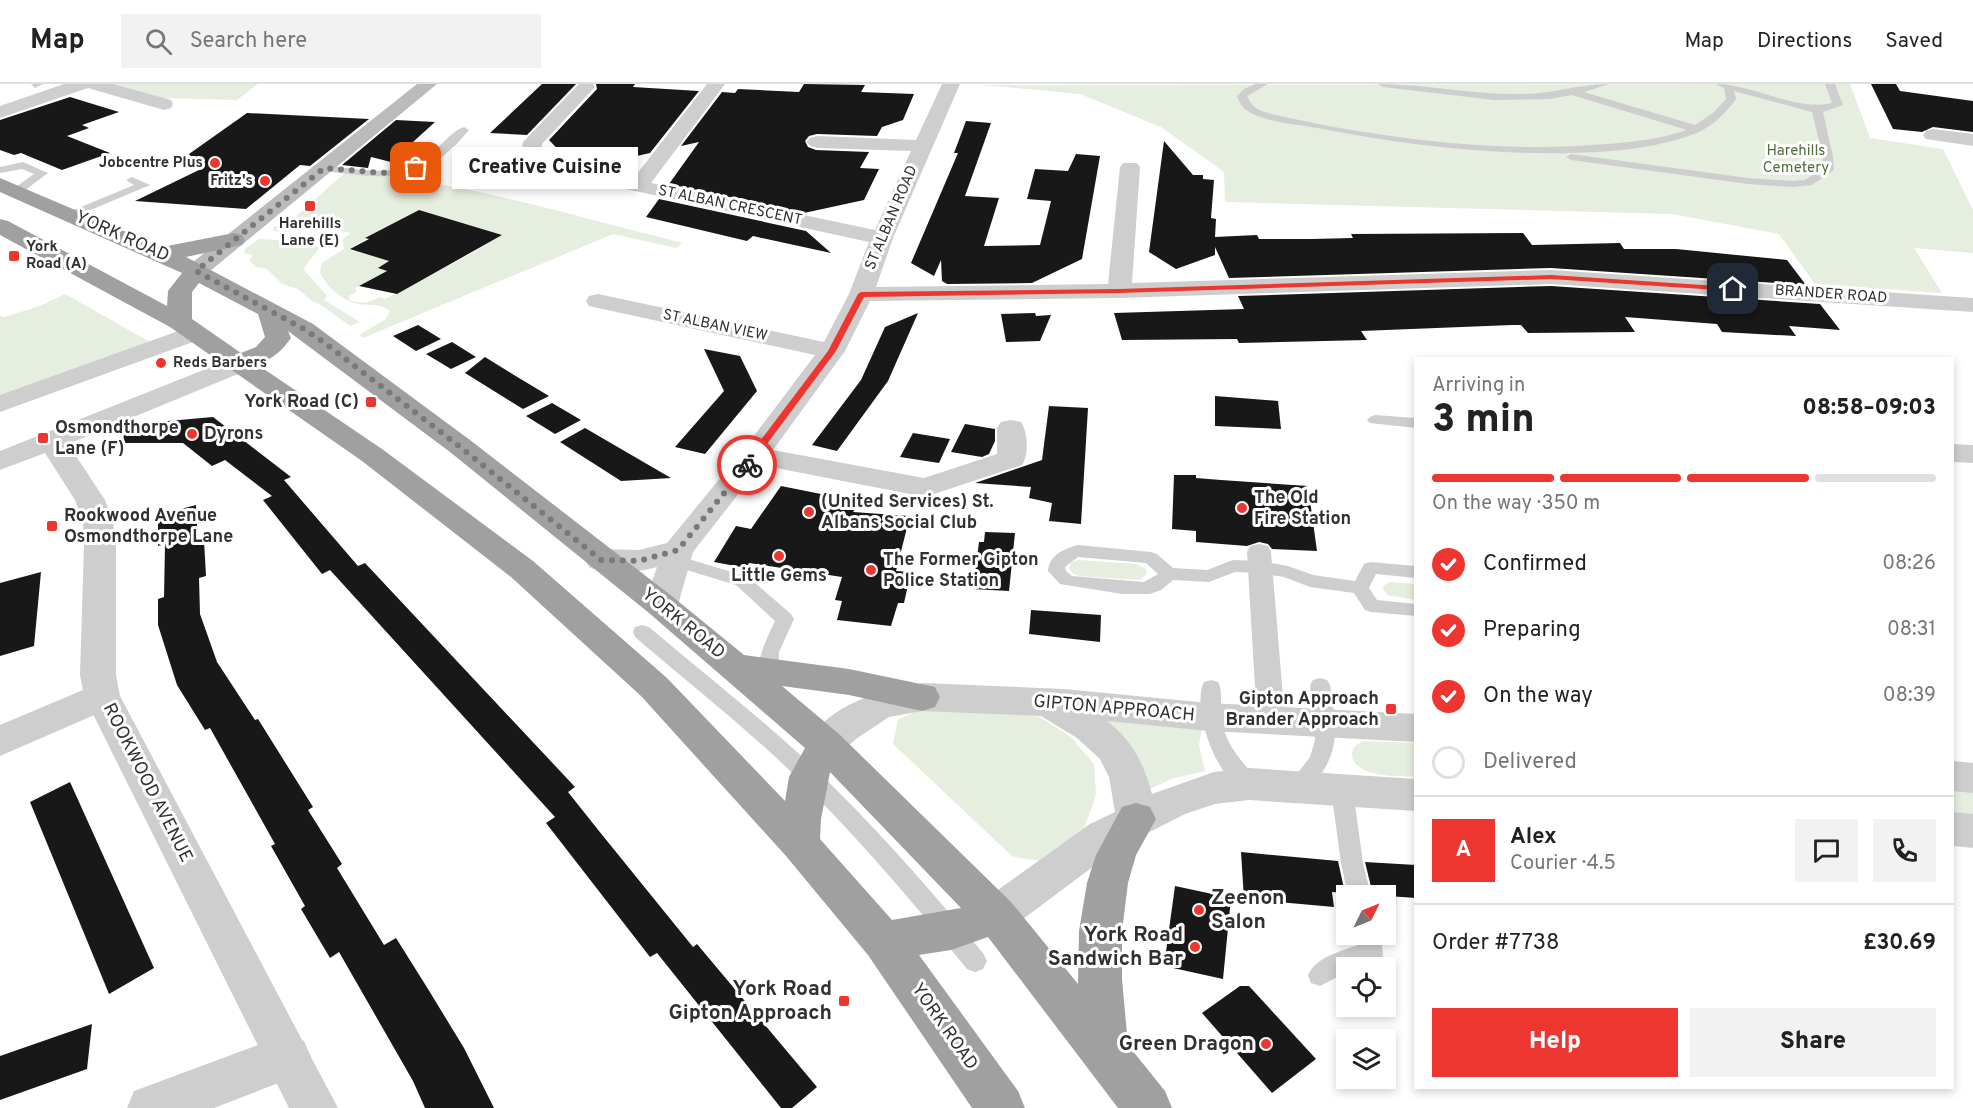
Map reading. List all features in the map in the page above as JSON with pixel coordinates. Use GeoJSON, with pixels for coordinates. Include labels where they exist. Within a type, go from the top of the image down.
{"type":"FeatureCollection","features":[{"type":"Feature","properties":{"kind":"highway","name":"YORK ROAD"},"geometry":{"type":"LineString","coordinates":[[8,187],[196,271],[304,329],[349,361],[601,560],[756,677],[817,761],[996,915],[1148,1108]]}},
{"type":"Feature","properties":{"kind":"highway","name":"YORK ROAD"},"geometry":{"type":"LineString","coordinates":[[0,226],[187,327],[242,363],[372,455],[522,569],[654,687],[800,844],[883,941],[1001,1108]]}},
{"type":"Feature","properties":{"kind":"highway"},"geometry":{"type":"LineString","coordinates":[[159,254],[196,249],[234,240]]}},
{"type":"Feature","properties":{"kind":"highway"},"geometry":{"type":"LineString","coordinates":[[187,327],[180,291],[196,271]]}},
{"type":"Feature","properties":{"kind":"highway"},"geometry":{"type":"LineString","coordinates":[[242,363],[265,352],[278,338],[269,310]]}},
{"type":"Feature","properties":{"kind":"highway"},"geometry":{"type":"LineString","coordinates":[[756,677],[849,682],[922,697]]}},
{"type":"Feature","properties":{"kind":"highway"},"geometry":{"type":"LineString","coordinates":[[800,844],[801,819],[817,761]]}},
{"type":"Feature","properties":{"kind":"highway"},"geometry":{"type":"LineString","coordinates":[[1105,1051],[1099,982],[1102,913],[1115,860],[1136,819]]}},
{"type":"Feature","properties":{"kind":"highway"},"geometry":{"type":"LineString","coordinates":[[883,941],[963,946],[996,915]]}},
{"type":"Feature","properties":{"kind":"main road"},"geometry":{"type":"LineString","coordinates":[[196,271],[428,84]]}},
{"type":"Feature","properties":{"kind":"street"},"geometry":{"type":"LineString","coordinates":[[0,112],[82,84]]}},
{"type":"Feature","properties":{"kind":"street"},"geometry":{"type":"LineString","coordinates":[[93,84],[164,104]]}},
{"type":"Feature","properties":{"kind":"street"},"geometry":{"type":"LineString","coordinates":[[638,186],[716,84]]}},
{"type":"Feature","properties":{"kind":"street","name":"ST ALBAN ROAD"},"geometry":{"type":"LineString","coordinates":[[661,605],[673,555],[754,455],[832,351],[861,294],[882,238],[951,84]]}},
{"type":"Feature","properties":{"kind":"street","name":"ST ALBAN CRESCENT"},"geometry":{"type":"LineString","coordinates":[[586,87],[533,142],[529,149],[530,156],[536,162],[546,167],[882,238]]}},
{"type":"Feature","properties":{"kind":"street"},"geometry":{"type":"LineString","coordinates":[[1933,135],[1973,140]]}},
{"type":"Feature","properties":{"kind":"street"},"geometry":{"type":"LineString","coordinates":[[817,142],[923,146]]}},
{"type":"Feature","properties":{"kind":"street"},"geometry":{"type":"LineString","coordinates":[[1119,291],[1130,167]]}},
{"type":"Feature","properties":{"kind":"street","name":"BRANDER ROAD"},"geometry":{"type":"LineString","coordinates":[[861,294],[1119,291],[1551,277],[1973,305]]}},
{"type":"Feature","properties":{"kind":"street","name":"ST ALBAN VIEW"},"geometry":{"type":"LineString","coordinates":[[598,301],[832,351]]}},
{"type":"Feature","properties":{"kind":"street"},"geometry":{"type":"LineString","coordinates":[[0,404],[187,327]]}},
{"type":"Feature","properties":{"kind":"street"},"geometry":{"type":"LineString","coordinates":[[0,461],[242,363]]}},
{"type":"Feature","properties":{"kind":"street"},"geometry":{"type":"LineString","coordinates":[[754,455],[925,488],[1012,459],[1011,428]]}},
{"type":"Feature","properties":{"kind":"street","name":"ROOKWOOD AVENUE"},"geometry":{"type":"LineString","coordinates":[[52,441],[90,501],[98,522],[100,544],[98,675],[102,696],[314,1108]]}},
{"type":"Feature","properties":{"kind":"street"},"geometry":{"type":"LineString","coordinates":[[1954,453],[1973,454]]}},
{"type":"Feature","properties":{"kind":"street"},"geometry":{"type":"LineString","coordinates":[[601,560],[639,561],[673,555]]}},
{"type":"Feature","properties":{"kind":"street"},"geometry":{"type":"LineString","coordinates":[[1259,560],[1270,721]]}},
{"type":"Feature","properties":{"kind":"street"},"geometry":{"type":"LineString","coordinates":[[0,741],[102,696]]}},
{"type":"Feature","properties":{"kind":"street","name":"GIPTON APPROACH"},"geometry":{"type":"LineString","coordinates":[[817,761],[843,729],[876,707],[922,697],[1047,703],[1210,702],[1270,721],[1414,728]]}},
{"type":"Feature","properties":{"kind":"street"},"geometry":{"type":"LineString","coordinates":[[1047,703],[1096,731],[1116,749],[1127,774],[1136,819]]}},
{"type":"Feature","properties":{"kind":"street"},"geometry":{"type":"LineString","coordinates":[[1954,776],[1973,778]]}},
{"type":"Feature","properties":{"kind":"street"},"geometry":{"type":"LineString","coordinates":[[996,915],[1095,843],[1136,819],[1214,788],[1249,784],[1414,795]]}},
{"type":"Feature","properties":{"kind":"street"},"geometry":{"type":"LineString","coordinates":[[1954,829],[1973,831]]}},
{"type":"Feature","properties":{"kind":"street"},"geometry":{"type":"LineString","coordinates":[[151,1108],[288,1057]]}},
{"type":"Feature","properties":{"kind":"lane"},"geometry":{"type":"LineString","coordinates":[[1263,84],[1247,91],[1242,96],[1250,108],[1265,114],[1348,131],[1412,140],[1528,150],[1748,181],[1808,183],[1828,170],[1828,157],[1817,110]]}},
{"type":"Feature","properties":{"kind":"lane"},"geometry":{"type":"LineString","coordinates":[[1383,84],[1523,98],[1574,92],[1604,84]]}},
{"type":"Feature","properties":{"kind":"lane"},"geometry":{"type":"LineString","coordinates":[[1545,84],[1696,129]]}},
{"type":"Feature","properties":{"kind":"lane"},"geometry":{"type":"LineString","coordinates":[[1726,85],[1817,110],[1838,105],[1830,84]]}},
{"type":"Feature","properties":{"kind":"lane"},"geometry":{"type":"LineString","coordinates":[[1528,150],[1574,150],[1620,146],[1664,139],[1696,129],[1723,111],[1731,99],[1726,85]]}},
{"type":"Feature","properties":{"kind":"lane"},"geometry":{"type":"LineString","coordinates":[[324,168],[383,173],[416,168],[441,153],[464,130]]}},
{"type":"Feature","properties":{"kind":"lane"},"geometry":{"type":"LineString","coordinates":[[0,170],[23,165],[42,173],[8,187]]}},
{"type":"Feature","properties":{"kind":"lane"},"geometry":{"type":"LineString","coordinates":[[70,214],[144,185],[132,180]]}},
{"type":"Feature","properties":{"kind":"lane"},"geometry":{"type":"LineString","coordinates":[[1375,420],[1414,423]]}},
{"type":"Feature","properties":{"kind":"lane"},"geometry":{"type":"LineString","coordinates":[[1169,574],[1150,588],[1076,584],[1062,578],[1056,568],[1057,563],[1065,555],[1078,551],[1151,558],[1169,574],[1209,576],[1233,566],[1259,560],[1310,581],[1360,588]]}},
{"type":"Feature","properties":{"kind":"lane"},"geometry":{"type":"LineString","coordinates":[[673,555],[742,581],[785,619],[756,677]]}},
{"type":"Feature","properties":{"kind":"lane"},"geometry":{"type":"LineString","coordinates":[[1360,588],[1370,568],[1414,572]]}},
{"type":"Feature","properties":{"kind":"lane"},"geometry":{"type":"LineString","coordinates":[[1360,588],[1371,606],[1414,610]]}},
{"type":"Feature","properties":{"kind":"lane"},"geometry":{"type":"LineString","coordinates":[[642,632],[761,733],[817,761],[903,874],[963,946]]}},
{"type":"Feature","properties":{"kind":"lane"},"geometry":{"type":"LineString","coordinates":[[1298,787],[1320,760],[1326,746],[1320,685]]}},
{"type":"Feature","properties":{"kind":"lane"},"geometry":{"type":"LineString","coordinates":[[1210,702],[1214,738],[1249,784]]}},
{"type":"Feature","properties":{"kind":"lane"},"geometry":{"type":"LineString","coordinates":[[1342,790],[1357,885]]}},
{"type":"Feature","properties":{"kind":"lane"},"geometry":{"type":"LineString","coordinates":[[1320,975],[1343,961],[1371,951]]}},
{"type":"Feature","properties":{"kind":"green space"},"geometry":{"type":"Polygon","coordinates":[[[115,84],[258,84],[237,100],[163,98],[115,84]]]}},
{"type":"Feature","properties":{"kind":"green space","name":"Harehills Cemetery"},"geometry":{"type":"Polygon","coordinates":[[[1850,84],[1870,138],[1943,149],[1973,210],[1973,253],[1914,248],[1942,293],[1815,284],[1779,234],[1672,214],[1225,202],[1224,172],[1161,127],[1080,94],[982,85],[1850,84]]]}},
{"type":"Feature","properties":{"kind":"green space"},"geometry":{"type":"Polygon","coordinates":[[[346,172],[389,176],[474,191],[683,243],[676,248],[613,234],[363,338],[360,335],[362,333],[386,319],[390,311],[375,305],[358,304],[346,300],[330,287],[320,272],[322,263],[344,249],[343,239],[351,233],[319,227],[285,232],[273,231],[274,227],[295,217],[346,172]],[[418,210],[350,248],[389,261],[379,268],[387,271],[355,288],[357,292],[349,296],[349,300],[364,303],[379,297],[385,299],[474,252],[501,235],[418,210]]]}},
{"type":"Feature","properties":{"kind":"green space"},"geometry":{"type":"Polygon","coordinates":[[[259,239],[308,243],[319,248],[304,270],[327,296],[324,300],[360,322],[350,326],[298,289],[282,284],[267,269],[256,267],[250,261],[252,255],[244,253],[245,249],[259,239]]]}},
{"type":"Feature","properties":{"kind":"green space"},"geometry":{"type":"Polygon","coordinates":[[[65,294],[152,343],[0,398],[0,316],[4,317],[40,306],[65,294]]]}},
{"type":"Feature","properties":{"kind":"green space"},"geometry":{"type":"Polygon","coordinates":[[[1079,560],[1136,564],[1146,569],[1147,574],[1140,580],[1078,576],[1071,572],[1069,567],[1072,562],[1079,560]]]}},
{"type":"Feature","properties":{"kind":"green space"},"geometry":{"type":"Polygon","coordinates":[[[1390,582],[1414,584],[1414,600],[1387,595],[1382,587],[1390,582]]]}},
{"type":"Feature","properties":{"kind":"green space"},"geometry":{"type":"Polygon","coordinates":[[[926,706],[1008,710],[1040,717],[1071,737],[1094,764],[1096,795],[1082,834],[1043,861],[1013,857],[893,744],[898,720],[926,706]]]}},
{"type":"Feature","properties":{"kind":"green space"},"geometry":{"type":"Polygon","coordinates":[[[1087,716],[1202,727],[1199,745],[1205,771],[1171,779],[1142,793],[1087,716]]]}},
{"type":"Feature","properties":{"kind":"green space"},"geometry":{"type":"Polygon","coordinates":[[[1364,741],[1414,743],[1414,777],[1389,776],[1360,768],[1354,762],[1352,752],[1364,741]]]}},
{"type":"Feature","properties":{"kind":"green space"},"geometry":{"type":"Polygon","coordinates":[[[1954,782],[1973,784],[1973,820],[1954,818],[1954,782]]]}},
{"type":"Feature","properties":{"kind":"building"},"geometry":{"type":"Polygon","coordinates":[[[542,84],[576,84],[527,135],[490,133],[542,84]]]}},
{"type":"Feature","properties":{"kind":"building"},"geometry":{"type":"Polygon","coordinates":[[[596,84],[635,84],[633,87],[699,91],[650,153],[588,167],[571,163],[549,140],[597,89],[596,84]]]}},
{"type":"Feature","properties":{"kind":"building"},"geometry":{"type":"Polygon","coordinates":[[[804,84],[865,85],[861,92],[914,94],[903,120],[882,127],[877,136],[817,134],[809,136],[805,141],[808,147],[816,150],[869,152],[860,168],[879,169],[864,200],[804,213],[669,184],[699,142],[681,146],[722,92],[735,93],[738,89],[799,92],[804,84]]]}},
{"type":"Feature","properties":{"kind":"building"},"geometry":{"type":"Polygon","coordinates":[[[1871,84],[1896,84],[1900,91],[1973,101],[1973,132],[1933,127],[1922,132],[1893,129],[1871,84]]]}},
{"type":"Feature","properties":{"kind":"building"},"geometry":{"type":"Polygon","coordinates":[[[70,97],[119,112],[82,125],[89,128],[67,136],[110,153],[62,170],[21,153],[14,155],[0,150],[0,120],[70,97]]]}},
{"type":"Feature","properties":{"kind":"building"},"geometry":{"type":"Polygon","coordinates":[[[247,113],[369,119],[310,166],[300,165],[246,209],[135,201],[201,169],[189,154],[247,113]]]}},
{"type":"Feature","properties":{"kind":"building"},"geometry":{"type":"Polygon","coordinates":[[[396,120],[435,122],[391,162],[371,157],[368,168],[342,165],[396,120]]]}},
{"type":"Feature","properties":{"kind":"building"},"geometry":{"type":"Polygon","coordinates":[[[966,121],[991,123],[965,196],[999,198],[984,246],[1040,245],[1051,201],[1027,199],[1035,169],[1068,171],[1076,154],[1100,156],[1082,259],[1032,283],[947,284],[942,281],[941,260],[934,276],[911,263],[958,153],[954,153],[966,121]]]}},
{"type":"Feature","properties":{"kind":"building"},"geometry":{"type":"Polygon","coordinates":[[[1164,141],[1193,175],[1203,175],[1203,179],[1214,180],[1211,218],[1216,219],[1215,237],[1257,235],[1259,239],[1311,239],[1353,238],[1351,234],[1523,233],[1532,245],[1620,243],[1624,249],[1676,249],[1787,260],[1806,285],[1551,268],[1229,278],[1215,247],[1215,255],[1176,269],[1149,252],[1164,141]]]}},
{"type":"Feature","properties":{"kind":"building"},"geometry":{"type":"Polygon","coordinates":[[[659,199],[806,231],[831,253],[753,236],[747,241],[646,217],[659,199]]]}},
{"type":"Feature","properties":{"kind":"building"},"geometry":{"type":"Polygon","coordinates":[[[419,210],[502,235],[397,294],[359,286],[387,271],[378,268],[389,261],[350,249],[369,239],[365,238],[419,210]]]}},
{"type":"Feature","properties":{"kind":"building"},"geometry":{"type":"Polygon","coordinates":[[[1551,286],[1820,304],[1840,330],[1789,326],[1796,336],[1722,332],[1717,324],[1625,317],[1635,332],[1528,333],[1521,325],[1512,325],[1361,331],[1367,340],[1239,343],[1237,339],[1122,340],[1114,313],[1244,309],[1238,296],[1551,286]]]}},
{"type":"Feature","properties":{"kind":"building"},"geometry":{"type":"Polygon","coordinates":[[[918,313],[888,381],[837,451],[812,445],[861,380],[885,327],[918,313]]]}},
{"type":"Feature","properties":{"kind":"building"},"geometry":{"type":"Polygon","coordinates":[[[1035,313],[1036,316],[1051,315],[1040,341],[1006,342],[1001,314],[1035,313]]]}},
{"type":"Feature","properties":{"kind":"building"},"geometry":{"type":"Polygon","coordinates":[[[418,325],[441,339],[416,351],[393,336],[418,325]]]}},
{"type":"Feature","properties":{"kind":"building"},"geometry":{"type":"Polygon","coordinates":[[[452,342],[476,357],[451,369],[426,354],[452,342]]]}},
{"type":"Feature","properties":{"kind":"building"},"geometry":{"type":"Polygon","coordinates":[[[704,349],[740,356],[757,391],[705,454],[675,447],[724,391],[704,349]]]}},
{"type":"Feature","properties":{"kind":"building"},"geometry":{"type":"Polygon","coordinates":[[[485,357],[549,396],[523,409],[465,373],[485,357]]]}},
{"type":"Feature","properties":{"kind":"building"},"geometry":{"type":"Polygon","coordinates":[[[1215,396],[1278,401],[1281,429],[1215,426],[1215,396]]]}},
{"type":"Feature","properties":{"kind":"building"},"geometry":{"type":"Polygon","coordinates":[[[552,403],[581,420],[555,434],[526,416],[552,403]]]}},
{"type":"Feature","properties":{"kind":"building"},"geometry":{"type":"Polygon","coordinates":[[[1049,406],[1088,408],[1081,524],[1049,521],[1052,503],[1029,498],[1031,487],[975,483],[1042,460],[1049,406]]]}},
{"type":"Feature","properties":{"kind":"building"},"geometry":{"type":"Polygon","coordinates":[[[213,417],[291,477],[284,480],[358,566],[365,563],[575,787],[568,792],[599,831],[693,947],[697,944],[817,1087],[792,1108],[781,1108],[657,953],[650,957],[546,823],[555,817],[330,570],[322,574],[263,500],[272,496],[225,460],[212,466],[183,443],[124,443],[123,425],[213,417]]]}},
{"type":"Feature","properties":{"kind":"building"},"geometry":{"type":"Polygon","coordinates":[[[965,424],[995,429],[995,441],[989,454],[982,457],[951,452],[965,424]]]}},
{"type":"Feature","properties":{"kind":"building"},"geometry":{"type":"Polygon","coordinates":[[[585,428],[671,478],[621,481],[560,442],[585,428]]]}},
{"type":"Feature","properties":{"kind":"building"},"geometry":{"type":"Polygon","coordinates":[[[913,433],[950,439],[939,463],[900,457],[913,433]]]}},
{"type":"Feature","properties":{"kind":"building","name":"The Old Fire Station"},"geometry":{"type":"Polygon","coordinates":[[[1174,475],[1308,486],[1317,551],[1272,549],[1268,544],[1259,542],[1247,546],[1196,542],[1196,531],[1172,529],[1174,475]]]}},
{"type":"Feature","properties":{"kind":"building"},"geometry":{"type":"Polygon","coordinates":[[[781,486],[861,502],[853,512],[910,516],[896,571],[911,572],[904,603],[898,603],[891,626],[837,620],[842,601],[835,600],[842,577],[749,563],[746,568],[714,562],[736,526],[751,529],[781,486]]]}},
{"type":"Feature","properties":{"kind":"building"},"geometry":{"type":"Polygon","coordinates":[[[196,505],[198,543],[204,541],[206,576],[199,578],[200,614],[217,662],[255,720],[258,719],[313,807],[308,810],[342,864],[337,868],[384,945],[396,938],[464,1048],[494,1108],[425,1108],[413,1081],[339,952],[330,958],[301,909],[305,906],[271,846],[275,844],[210,728],[205,730],[177,685],[158,625],[158,599],[164,597],[165,544],[158,546],[158,515],[196,505]]]}},
{"type":"Feature","properties":{"kind":"building"},"geometry":{"type":"Polygon","coordinates":[[[985,532],[1015,533],[1009,591],[973,589],[979,542],[984,542],[985,532]]]}},
{"type":"Feature","properties":{"kind":"building"},"geometry":{"type":"Polygon","coordinates":[[[41,572],[34,646],[0,656],[0,583],[41,572]]]}},
{"type":"Feature","properties":{"kind":"building"},"geometry":{"type":"Polygon","coordinates":[[[1031,610],[1101,615],[1100,642],[1029,634],[1031,610]]]}},
{"type":"Feature","properties":{"kind":"building"},"geometry":{"type":"Polygon","coordinates":[[[70,782],[154,968],[109,994],[30,802],[70,782]]]}},
{"type":"Feature","properties":{"kind":"building"},"geometry":{"type":"Polygon","coordinates":[[[1241,852],[1338,861],[1343,885],[1336,885],[1336,892],[1332,892],[1334,907],[1244,899],[1241,852]]]}},
{"type":"Feature","properties":{"kind":"building"},"geometry":{"type":"Polygon","coordinates":[[[1365,862],[1414,865],[1414,898],[1396,897],[1396,885],[1371,885],[1365,862]]]}},
{"type":"Feature","properties":{"kind":"building"},"geometry":{"type":"Polygon","coordinates":[[[1175,886],[1231,898],[1223,979],[1164,966],[1175,886]]]}},
{"type":"Feature","properties":{"kind":"building"},"geometry":{"type":"Polygon","coordinates":[[[1240,986],[1249,986],[1316,1059],[1272,1093],[1202,1013],[1240,986]]]}},
{"type":"Feature","properties":{"kind":"building"},"geometry":{"type":"Polygon","coordinates":[[[92,1024],[87,1069],[0,1100],[0,1056],[92,1024]]]}},
{"type":"Feature","properties":{"kind":"way so far"},"geometry":{"type":"LineString","coordinates":[[416,168],[383,173],[324,168],[196,271],[304,329],[326,344],[459,446],[601,560],[639,561],[678,550],[747,465]]}},
{"type":"Feature","properties":{"kind":"place","name":"Jobcentre Plus"},"geometry":{"type":"Point","coordinates":[215,163]}},
{"type":"Feature","properties":{"kind":"place","name":"Creative Cuisine"},"geometry":{"type":"Point","coordinates":[416,168]}},
{"type":"Feature","properties":{"kind":"place","name":"Fritz's"},"geometry":{"type":"Point","coordinates":[265,181]}},
{"type":"Feature","properties":{"kind":"place","name":"Harehills Lane (E)"},"geometry":{"type":"Point","coordinates":[310,206]}},
{"type":"Feature","properties":{"kind":"place","name":"York Road (A)"},"geometry":{"type":"Point","coordinates":[14,256]}},
{"type":"Feature","properties":{"kind":"place","name":"Reds Barbers"},"geometry":{"type":"Point","coordinates":[161,363]}},
{"type":"Feature","properties":{"kind":"place","name":"York Road (C)"},"geometry":{"type":"Point","coordinates":[371,402]}},
{"type":"Feature","properties":{"kind":"place","name":"Dyrons"},"geometry":{"type":"Point","coordinates":[192,434]}},
{"type":"Feature","properties":{"kind":"place","name":"Osmondthorpe Lane (F)"},"geometry":{"type":"Point","coordinates":[43,438]}},
{"type":"Feature","properties":{"kind":"place","name":"The Old Fire Station"},"geometry":{"type":"Point","coordinates":[1242,508]}},
{"type":"Feature","properties":{"kind":"place","name":"(United Services) St. Albans Social Club"},"geometry":{"type":"Point","coordinates":[809,512]}},
{"type":"Feature","properties":{"kind":"place","name":"Rookwood Avenue Osmondthorpe Lane"},"geometry":{"type":"Point","coordinates":[52,526]}},
{"type":"Feature","properties":{"kind":"place","name":"Little Gems"},"geometry":{"type":"Point","coordinates":[779,556]}},
{"type":"Feature","properties":{"kind":"place","name":"The Former Gipton Police Station"},"geometry":{"type":"Point","coordinates":[871,570]}},
{"type":"Feature","properties":{"kind":"place","name":"Gipton Approach Brander Approach"},"geometry":{"type":"Point","coordinates":[1391,709]}},
{"type":"Feature","properties":{"kind":"place","name":"Zeenon Salon"},"geometry":{"type":"Point","coordinates":[1199,910]}},
{"type":"Feature","properties":{"kind":"place","name":"York Road Sandwich Bar"},"geometry":{"type":"Point","coordinates":[1195,947]}},
{"type":"Feature","properties":{"kind":"place","name":"York Road Gipton Approach"},"geometry":{"type":"Point","coordinates":[844,1001]}},
{"type":"Feature","properties":{"kind":"place","name":"Green Dragon"},"geometry":{"type":"Point","coordinates":[1266,1044]}},
{"type":"Feature","properties":{"kind":"route"},"geometry":{"type":"LineString","coordinates":[[747,465],[832,351],[861,294],[1119,291],[1551,277],[1733,289]]}}]}
